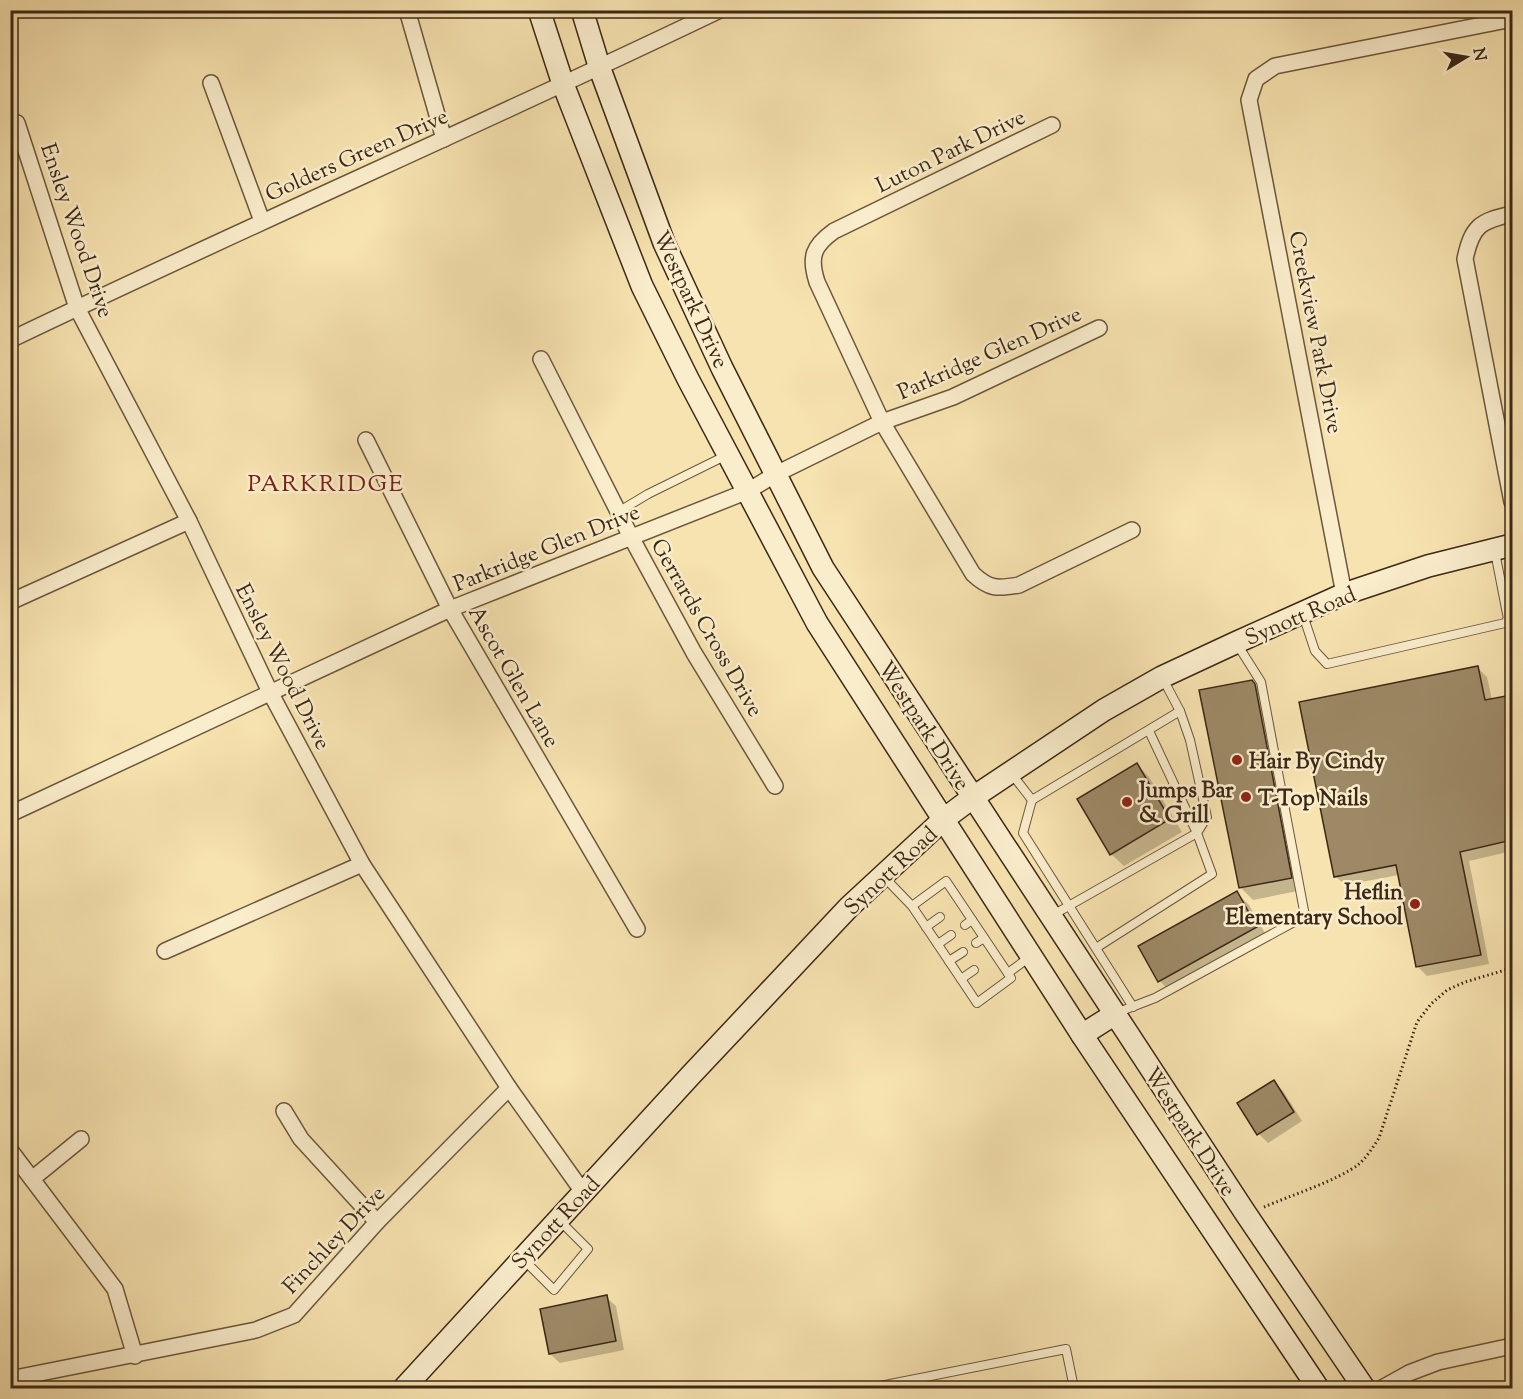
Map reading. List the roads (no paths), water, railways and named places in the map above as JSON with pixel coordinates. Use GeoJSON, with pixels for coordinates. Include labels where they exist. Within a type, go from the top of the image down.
{"type":"FeatureCollection","features":[{"type":"Feature","properties":{"kind":"main road","name":"Westpark Drive"},"geometry":{"type":"LineString","coordinates":[[539,10],[563,84],[642,286],[688,379],[817,623],[1082,1035],[1318,1389]]}},
{"type":"Feature","properties":{"kind":"main road","name":"Westpark Drive"},"geometry":{"type":"LineString","coordinates":[[582,10],[600,69],[664,243],[722,368],[823,568],[1050,916],[1124,1010],[1246,1214],[1364,1389]]}},
{"type":"Feature","properties":{"kind":"main road","name":"Synott Road"},"geometry":{"type":"LineString","coordinates":[[404,1389],[522,1258],[849,907],[944,819],[1058,739],[1162,677],[1344,594],[1428,566],[1503,547]]}},
{"type":"Feature","properties":{"kind":"main road"},"geometry":{"type":"LineString","coordinates":[[1082,1035],[1124,1010]]}},
{"type":"Feature","properties":{"kind":"street"},"geometry":{"type":"LineString","coordinates":[[407,10],[444,139]]}},
{"type":"Feature","properties":{"kind":"street","name":"Golders Green Drive"},"geometry":{"type":"LineString","coordinates":[[10,340],[262,221],[600,69],[720,10]]}},
{"type":"Feature","properties":{"kind":"street","name":"Creekview Park Drive"},"geometry":{"type":"LineString","coordinates":[[1344,594],[1249,100],[1256,80],[1275,66],[1512,19]]}},
{"type":"Feature","properties":{"kind":"street"},"geometry":{"type":"LineString","coordinates":[[211,83],[262,221]]}},
{"type":"Feature","properties":{"kind":"street","name":"Ensley Wood Drive"},"geometry":{"type":"LineString","coordinates":[[17,123],[77,308],[189,522],[270,692],[362,864],[508,1088],[583,1192]]}},
{"type":"Feature","properties":{"kind":"street","name":"Luton Park Drive"},"geometry":{"type":"LineString","coordinates":[[1052,125],[834,231],[820,241],[814,253],[812,267],[882,422],[973,574],[985,585],[1003,588],[1019,585],[1132,530]]}},
{"type":"Feature","properties":{"kind":"street"},"geometry":{"type":"LineString","coordinates":[[1512,214],[1481,224],[1469,237],[1465,259],[1512,502]]}},
{"type":"Feature","properties":{"kind":"street","name":"Parkridge Glen Drive"},"geometry":{"type":"LineString","coordinates":[[10,814],[450,609],[748,491],[776,474],[882,422],[953,397],[1099,328]]}},
{"type":"Feature","properties":{"kind":"street","name":"Gerrards Cross Drive"},"geometry":{"type":"LineString","coordinates":[[541,359],[631,537],[694,653],[775,786]]}},
{"type":"Feature","properties":{"kind":"street","name":"Ascot Glen Lane"},"geometry":{"type":"LineString","coordinates":[[366,440],[450,609],[637,929]]}},
{"type":"Feature","properties":{"kind":"street"},"geometry":{"type":"LineString","coordinates":[[10,602],[189,522]]}},
{"type":"Feature","properties":{"kind":"street"},"geometry":{"type":"LineString","coordinates":[[165,951],[362,864]]}},
{"type":"Feature","properties":{"kind":"street","name":"Finchley Drive"},"geometry":{"type":"LineString","coordinates":[[10,1379],[135,1356],[256,1330],[294,1315],[377,1222],[508,1088]]}},
{"type":"Feature","properties":{"kind":"street"},"geometry":{"type":"LineString","coordinates":[[284,1111],[301,1139],[377,1222]]}},
{"type":"Feature","properties":{"kind":"street"},"geometry":{"type":"LineString","coordinates":[[32,1179],[81,1139]]}},
{"type":"Feature","properties":{"kind":"street"},"geometry":{"type":"LineString","coordinates":[[10,1150],[115,1289],[135,1356]]}},
{"type":"Feature","properties":{"kind":"street"},"geometry":{"type":"LineString","coordinates":[[1382,1389],[1409,1373],[1438,1362],[1512,1346]]}},
{"type":"Feature","properties":{"kind":"lane"},"geometry":{"type":"LineString","coordinates":[[618,512],[656,489],[728,454]]}},
{"type":"Feature","properties":{"kind":"lane"},"geometry":{"type":"LineString","coordinates":[[1303,613],[1315,651],[1327,664],[1505,624],[1508,619],[1503,547]]}},
{"type":"Feature","properties":{"kind":"lane"},"geometry":{"type":"LineString","coordinates":[[1180,711],[1032,800],[1023,832],[1096,948],[1124,1010],[1155,998],[1305,916],[1261,682],[1235,643]]}},
{"type":"Feature","properties":{"kind":"lane"},"geometry":{"type":"LineString","coordinates":[[1050,916],[1197,833],[1207,817],[1190,740],[1180,711],[1162,677]]}},
{"type":"Feature","properties":{"kind":"lane"},"geometry":{"type":"LineString","coordinates":[[1096,948],[1212,874],[1197,833],[1149,731]]}},
{"type":"Feature","properties":{"kind":"lane"},"geometry":{"type":"LineString","coordinates":[[1011,772],[1032,800]]}},
{"type":"Feature","properties":{"kind":"lane"},"geometry":{"type":"LineString","coordinates":[[883,876],[912,906],[977,1003],[1011,978],[992,958],[984,938],[972,920],[957,905],[946,881],[912,906]]}},
{"type":"Feature","properties":{"kind":"lane"},"geometry":{"type":"LineString","coordinates":[[926,927],[940,917]]}},
{"type":"Feature","properties":{"kind":"lane"},"geometry":{"type":"LineString","coordinates":[[965,925],[972,920]]}},
{"type":"Feature","properties":{"kind":"lane"},"geometry":{"type":"LineString","coordinates":[[938,944],[951,935]]}},
{"type":"Feature","properties":{"kind":"lane"},"geometry":{"type":"LineString","coordinates":[[976,943],[984,938]]}},
{"type":"Feature","properties":{"kind":"lane"},"geometry":{"type":"LineString","coordinates":[[949,961],[963,952]]}},
{"type":"Feature","properties":{"kind":"lane"},"geometry":{"type":"LineString","coordinates":[[1008,973],[1031,956]]}},
{"type":"Feature","properties":{"kind":"lane"},"geometry":{"type":"LineString","coordinates":[[961,979],[974,970]]}},
{"type":"Feature","properties":{"kind":"lane"},"geometry":{"type":"LineString","coordinates":[[522,1258],[554,1290],[588,1249],[559,1220]]}},
{"type":"Feature","properties":{"kind":"lane"},"geometry":{"type":"LineString","coordinates":[[870,1389],[1066,1349],[1074,1389]]}},
{"type":"Feature","properties":{"kind":"place","name":"Hair By Cindy"},"geometry":{"type":"Point","coordinates":[1237,760]}},
{"type":"Feature","properties":{"kind":"place","name":"T-Top Nails"},"geometry":{"type":"Point","coordinates":[1246,797]}},
{"type":"Feature","properties":{"kind":"place","name":"Jumps Bar & Grill"},"geometry":{"type":"Point","coordinates":[1127,802]}},
{"type":"Feature","properties":{"kind":"place","name":"Heflin Elementary School"},"geometry":{"type":"Point","coordinates":[1415,904]}},
{"type":"Feature","properties":{"kind":"district","name":"PARKRIDGE"},"geometry":{"type":"Point","coordinates":[326,483]}}]}
